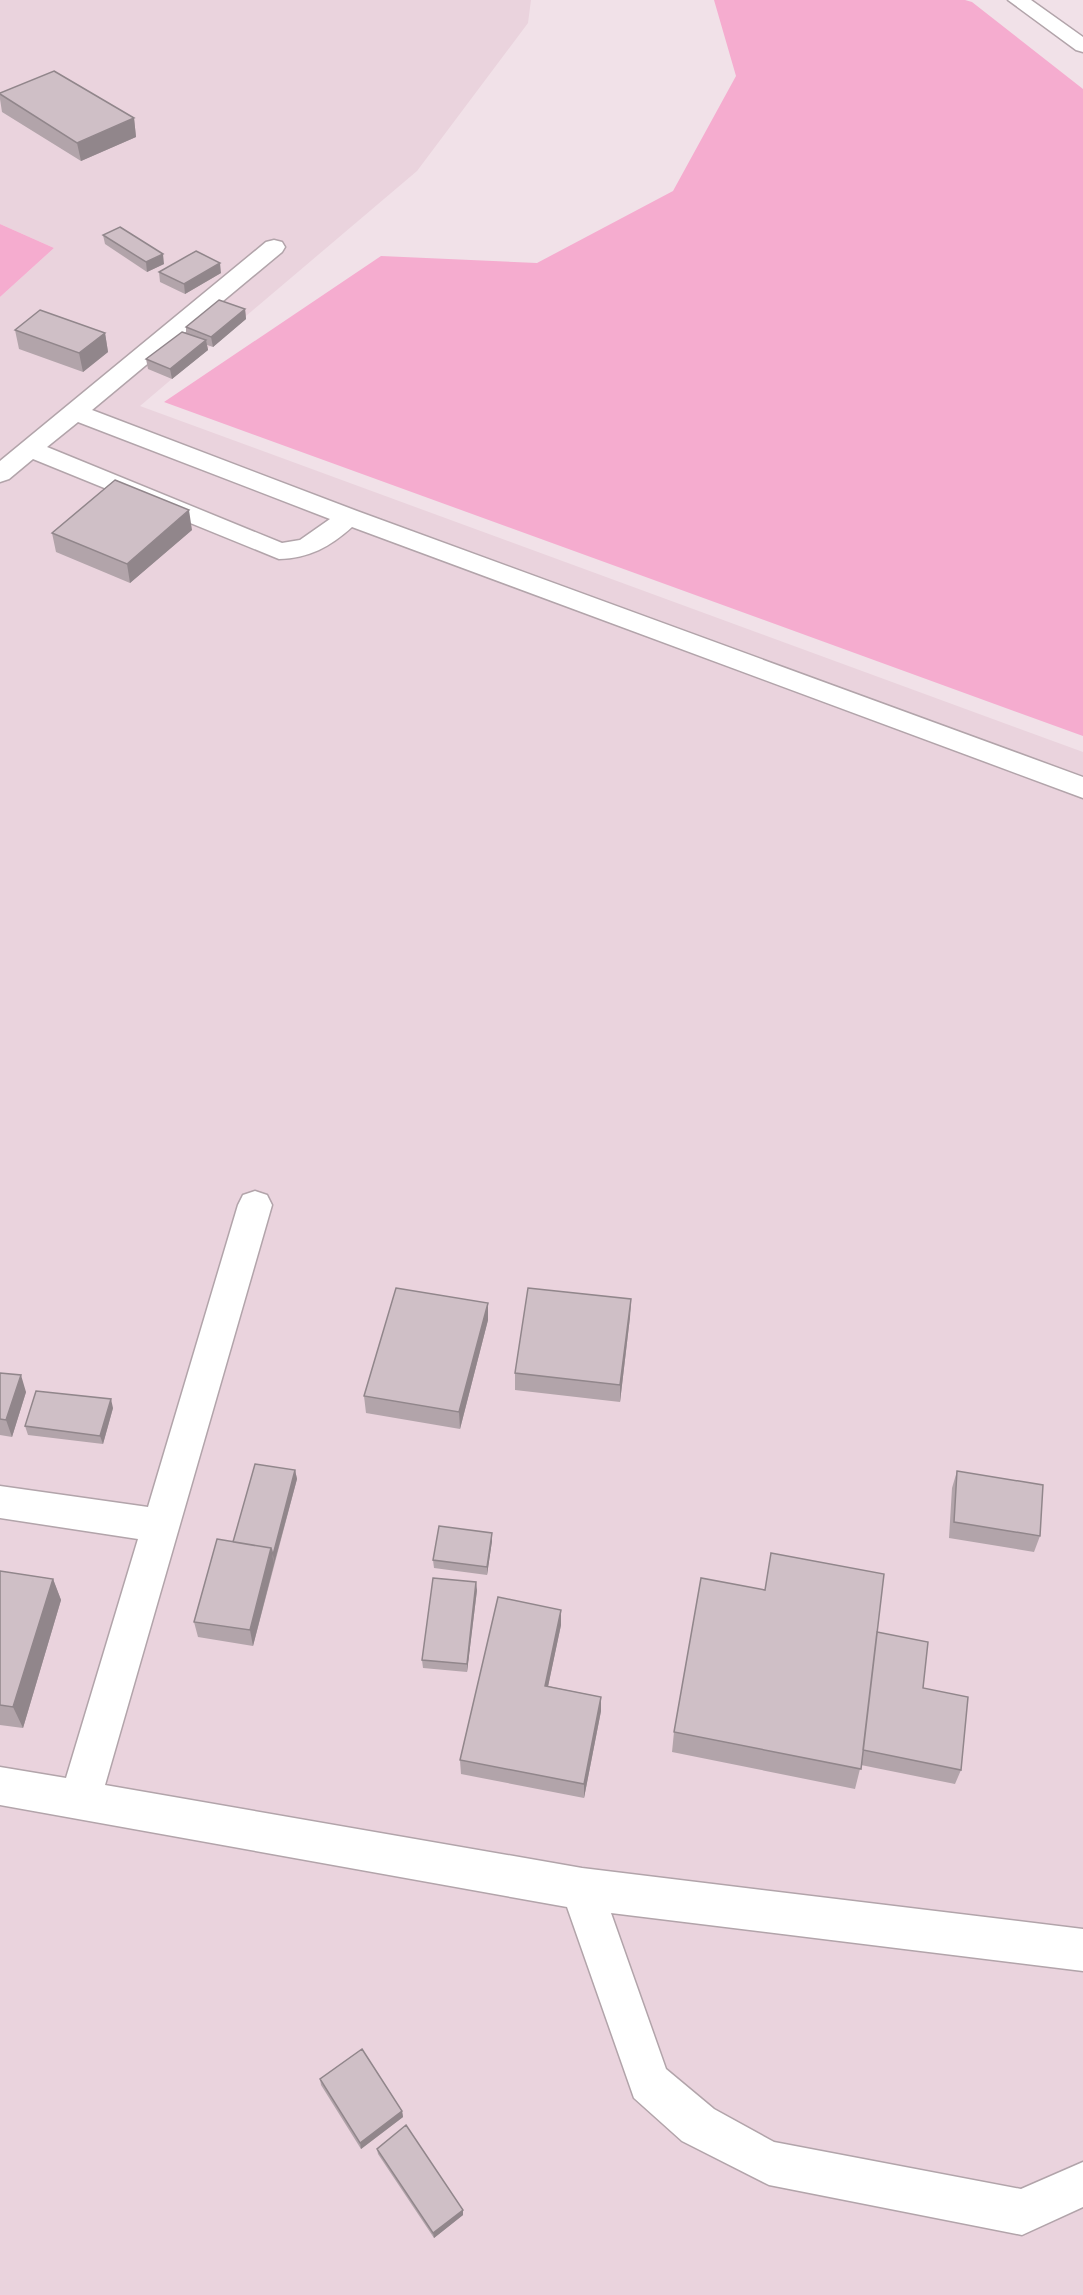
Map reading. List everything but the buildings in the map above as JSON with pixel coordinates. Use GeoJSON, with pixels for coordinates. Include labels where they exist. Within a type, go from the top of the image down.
{"type":"FeatureCollection","features":[{"type":"Feature","properties":{"kind":"lane"},"geometry":{"type":"LineString","coordinates":[[1018,0],[1083,46]]}},
{"type":"Feature","properties":{"kind":"lane"},"geometry":{"type":"LineString","coordinates":[[0,474],[32,450],[274,247]]}},
{"type":"Feature","properties":{"kind":"lane"},"geometry":{"type":"LineString","coordinates":[[76,412],[348,518],[1083,788]]}},
{"type":"Feature","properties":{"kind":"lane"},"geometry":{"type":"LineString","coordinates":[[32,450],[279,551],[297,551],[312,547],[348,518]]}},
{"type":"Feature","properties":{"kind":"lane"},"geometry":{"type":"LineString","coordinates":[[80,1800],[255,1205]]}},
{"type":"Feature","properties":{"kind":"lane"},"geometry":{"type":"LineString","coordinates":[[0,1502],[161,1526]]}},
{"type":"Feature","properties":{"kind":"lane"},"geometry":{"type":"LineString","coordinates":[[0,1786],[582,1889],[1083,1950]]}},
{"type":"Feature","properties":{"kind":"lane"},"geometry":{"type":"LineString","coordinates":[[582,1889],[649,2083],[698,2125],[768,2163],[1022,2212],[1083,2184]]}},
{"type":"Feature","properties":{"kind":"shaded area"},"geometry":{"type":"Polygon","coordinates":[[[0,0],[531,0],[528,23],[417,171],[140,406],[1083,752],[1083,2295],[0,2295],[0,297],[54,248],[0,224],[0,0]]]}},
{"type":"Feature","properties":{"kind":"shaded area"},"geometry":{"type":"Polygon","coordinates":[[[714,0],[965,0],[972,2],[1083,89],[1083,736],[164,402],[381,256],[537,263],[673,191],[736,76],[714,0]]]}},
{"type":"Feature","properties":{"kind":"shaded area"},"geometry":{"type":"Polygon","coordinates":[[[0,224],[54,248],[0,297],[0,224]]]}}]}
